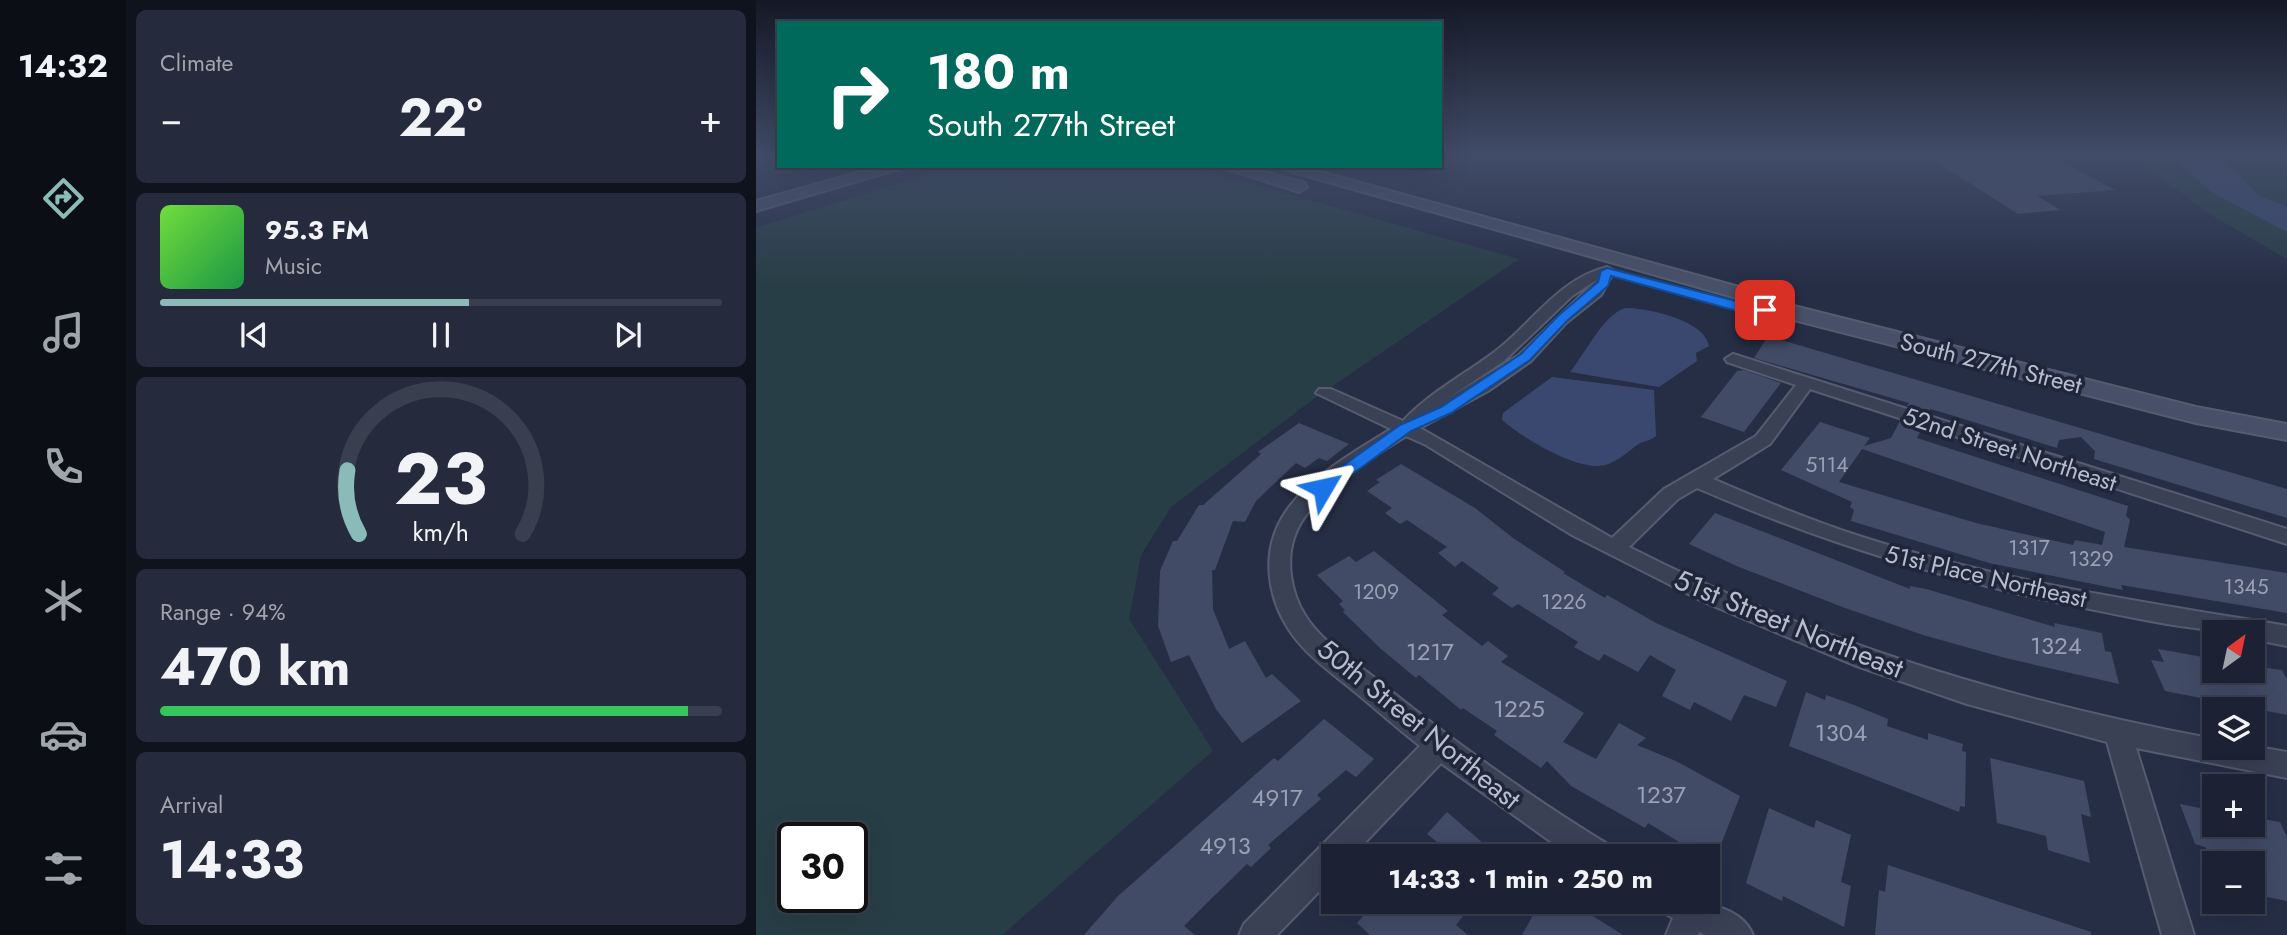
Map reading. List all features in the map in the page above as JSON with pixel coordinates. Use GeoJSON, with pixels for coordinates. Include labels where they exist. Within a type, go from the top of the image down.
{"type":"FeatureCollection","features":[{"type":"Feature","properties":{"kind":"main road"},"geometry":{"type":"LineString","coordinates":[[756,206],[779,200]]}},
{"type":"Feature","properties":{"kind":"main road","name":"South 277th Street"},"geometry":{"type":"LineString","coordinates":[[1367,200],[1744,309],[1786,311]]}},
{"type":"Feature","properties":{"kind":"main road","name":"South 277th Street"},"geometry":{"type":"LineString","coordinates":[[1400,200],[1754,297],[1786,311],[2196,415],[2287,432]]}},
{"type":"Feature","properties":{"kind":"main road"},"geometry":{"type":"LineString","coordinates":[[1445,212],[1466,224],[1591,261],[1607,271],[1636,273],[1723,293],[1754,297]]}},
{"type":"Feature","properties":{"kind":"main road","name":"South 277th Street"},"geometry":{"type":"LineString","coordinates":[[2196,415],[2245,436],[2287,447]]}},
{"type":"Feature","properties":{"kind":"street"},"geometry":{"type":"LineString","coordinates":[[1406,428],[1446,410],[1526,357],[1563,318],[1604,284],[1607,271]]}},
{"type":"Feature","properties":{"kind":"street","name":"52nd Street Northeast"},"geometry":{"type":"LineString","coordinates":[[1733,359],[2287,537]]}},
{"type":"Feature","properties":{"kind":"street"},"geometry":{"type":"LineString","coordinates":[[1614,548],[1671,494],[1742,455],[1763,440],[1805,384]]}},
{"type":"Feature","properties":{"kind":"street","name":"51st Street Northeast"},"geometry":{"type":"LineString","coordinates":[[1325,393],[1406,428],[1488,472],[1614,548],[1712,596],[1863,658],[1967,694],[2118,733],[2287,765]]}},
{"type":"Feature","properties":{"kind":"street","name":"50th Street Northeast"},"geometry":{"type":"LineString","coordinates":[[1406,428],[1310,497],[1293,514],[1282,536],[1278,561],[1282,592],[1297,621],[1320,647],[1438,747],[1542,822],[1578,844]]}},
{"type":"Feature","properties":{"kind":"street","name":"51st Place Northeast"},"geometry":{"type":"LineString","coordinates":[[1694,479],[1802,524],[1945,568],[2043,592],[2287,636]]}},
{"type":"Feature","properties":{"kind":"street"},"geometry":{"type":"LineString","coordinates":[[2118,733],[2178,935]]}},
{"type":"Feature","properties":{"kind":"street"},"geometry":{"type":"LineString","coordinates":[[1255,935],[1438,747]]}},
{"type":"Feature","properties":{"kind":"street"},"geometry":{"type":"LineString","coordinates":[[1682,916],[1737,935]]}},
{"type":"Feature","properties":{"kind":"shaded area"},"geometry":{"type":"Polygon","coordinates":[[[847,200],[1308,200],[1519,259],[1315,398],[1171,507],[1141,555],[1129,619],[1213,751],[1002,935],[756,935],[756,228],[847,200]]]}},
{"type":"Feature","properties":{"kind":"shaded area"},"geometry":{"type":"Polygon","coordinates":[[[2191,200],[2287,200],[2287,259],[2216,218],[2191,200]]]}},
{"type":"Feature","properties":{"kind":"water"},"geometry":{"type":"Polygon","coordinates":[[[2226,200],[2269,200],[2287,206],[2287,232],[2226,200]]]}},
{"type":"Feature","properties":{"kind":"water"},"geometry":{"type":"Polygon","coordinates":[[[1625,308],[1674,317],[1697,329],[1709,346],[1696,353],[1697,361],[1659,387],[1570,372],[1602,327],[1625,308]]]}},
{"type":"Feature","properties":{"kind":"water"},"geometry":{"type":"Polygon","coordinates":[[[1552,377],[1654,390],[1656,436],[1610,463],[1588,465],[1548,450],[1502,420],[1503,413],[1552,377]]]}},
{"type":"Feature","properties":{"kind":"building"},"geometry":{"type":"Polygon","coordinates":[[[1995,200],[2043,200],[2061,210],[2018,214],[1995,200]]]}},
{"type":"Feature","properties":{"kind":"building"},"geometry":{"type":"Polygon","coordinates":[[[1768,336],[2287,489],[2287,518],[2094,459],[2095,451],[2081,437],[2059,440],[2057,448],[1941,412],[1930,409],[1929,413],[1907,406],[1909,403],[1754,358],[1768,336]]]}},
{"type":"Feature","properties":{"kind":"building"},"geometry":{"type":"Polygon","coordinates":[[[1744,370],[1781,383],[1744,432],[1701,417],[1737,371],[1744,370]]]}},
{"type":"Feature","properties":{"kind":"building"},"geometry":{"type":"Polygon","coordinates":[[[1900,421],[1922,428],[1917,438],[2128,506],[2126,516],[2130,520],[2124,547],[2287,573],[2287,613],[2121,585],[2123,590],[1989,563],[1851,521],[1854,510],[1850,507],[1852,502],[1781,470],[1820,422],[1870,438],[1864,446],[1891,438],[1900,421]],[[1862,449],[1839,482],[1976,523],[2073,545],[2075,540],[2102,545],[2105,532],[1862,449]]]}},
{"type":"Feature","properties":{"kind":"building"},"geometry":{"type":"Polygon","coordinates":[[[1299,423],[1349,444],[1327,461],[1319,458],[1305,468],[1296,463],[1256,501],[1245,522],[1233,521],[1215,570],[1212,570],[1213,609],[1229,649],[1245,641],[1266,678],[1272,674],[1301,701],[1242,743],[1216,709],[1189,655],[1171,662],[1158,626],[1160,571],[1173,541],[1177,541],[1199,505],[1203,505],[1261,454],[1258,452],[1299,423]]]}},
{"type":"Feature","properties":{"kind":"building"},"geometry":{"type":"Polygon","coordinates":[[[1401,464],[1475,508],[1513,538],[1565,572],[1563,573],[1605,598],[1607,595],[1656,623],[1787,681],[1776,707],[1744,695],[1731,721],[1694,702],[1690,710],[1662,696],[1676,670],[1650,655],[1638,672],[1604,654],[1599,661],[1574,647],[1578,642],[1518,604],[1512,608],[1492,594],[1499,588],[1462,561],[1455,567],[1438,553],[1447,547],[1407,520],[1400,524],[1385,513],[1392,508],[1367,491],[1380,482],[1376,480],[1401,464]]]}},
{"type":"Feature","properties":{"kind":"building"},"geometry":{"type":"Polygon","coordinates":[[[1715,513],[1910,589],[1910,586],[1926,589],[2055,627],[2054,623],[2102,633],[2105,651],[2111,652],[2119,684],[2005,658],[1923,635],[1739,567],[1689,544],[1715,513]]]}},
{"type":"Feature","properties":{"kind":"building"},"geometry":{"type":"Polygon","coordinates":[[[1374,551],[1448,611],[1442,615],[1482,646],[1488,641],[1508,656],[1501,662],[1584,713],[1563,742],[1596,759],[1619,723],[1646,738],[1637,745],[1676,761],[1740,796],[1720,847],[1720,844],[1678,844],[1679,842],[1648,823],[1645,828],[1571,786],[1547,761],[1541,768],[1494,735],[1497,731],[1463,708],[1461,710],[1419,675],[1416,678],[1343,612],[1345,610],[1339,604],[1343,601],[1317,575],[1349,556],[1356,562],[1374,551]]]}},
{"type":"Feature","properties":{"kind":"building"},"geometry":{"type":"Polygon","coordinates":[[[2158,649],[2202,657],[2202,683],[2265,683],[2265,668],[2282,670],[2287,679],[2287,715],[2265,711],[2265,697],[2202,698],[2165,691],[2151,660],[2164,662],[2158,649]]]}},
{"type":"Feature","properties":{"kind":"building"},"geometry":{"type":"Polygon","coordinates":[[[1806,692],[1825,700],[1826,695],[1854,705],[1888,719],[1887,726],[1928,740],[1928,733],[1963,744],[1962,751],[1966,752],[1965,807],[1960,806],[1959,812],[1789,746],[1806,692]]]}},
{"type":"Feature","properties":{"kind":"building"},"geometry":{"type":"Polygon","coordinates":[[[1324,719],[1374,759],[1356,777],[1346,770],[1317,795],[1321,799],[1268,845],[1271,848],[1251,867],[1247,864],[1211,899],[1184,926],[1195,935],[1084,935],[1118,896],[1274,758],[1278,761],[1324,719]]]}},
{"type":"Feature","properties":{"kind":"building"},"geometry":{"type":"Polygon","coordinates":[[[1990,758],[2084,781],[2091,817],[2081,814],[2090,863],[2048,850],[2046,836],[1997,823],[1990,758]]]}},
{"type":"Feature","properties":{"kind":"building"},"geometry":{"type":"Polygon","coordinates":[[[2180,804],[2202,808],[2202,837],[2265,837],[2265,819],[2280,822],[2287,837],[2287,901],[2265,897],[2265,851],[2207,851],[2205,847],[2195,844],[2180,804]]]}},
{"type":"Feature","properties":{"kind":"building"},"geometry":{"type":"Polygon","coordinates":[[[1769,808],[1814,828],[1816,820],[1851,835],[1841,882],[1851,886],[1844,927],[1783,896],[1782,901],[1746,883],[1769,808]]]}},
{"type":"Feature","properties":{"kind":"building"},"geometry":{"type":"Polygon","coordinates":[[[1447,812],[1484,844],[1435,844],[1437,842],[1427,834],[1447,812]]]}},
{"type":"Feature","properties":{"kind":"building"},"geometry":{"type":"Polygon","coordinates":[[[1888,865],[2091,932],[2091,935],[1875,935],[1879,890],[1885,892],[1888,865]]]}},
{"type":"Feature","properties":{"kind":"building"},"geometry":{"type":"Polygon","coordinates":[[[1365,914],[1465,914],[1456,925],[1468,935],[1370,935],[1357,923],[1365,914]]]}},
{"type":"Feature","properties":{"kind":"building"},"geometry":{"type":"Polygon","coordinates":[[[1534,914],[1590,914],[1623,935],[1522,935],[1534,914]]]}},
{"type":"Feature","properties":{"kind":"route"},"geometry":{"type":"LineString","coordinates":[[1323,488],[1406,428],[1446,410],[1526,357],[1563,318],[1604,284],[1607,271],[1744,309],[1765,310]]}}]}
